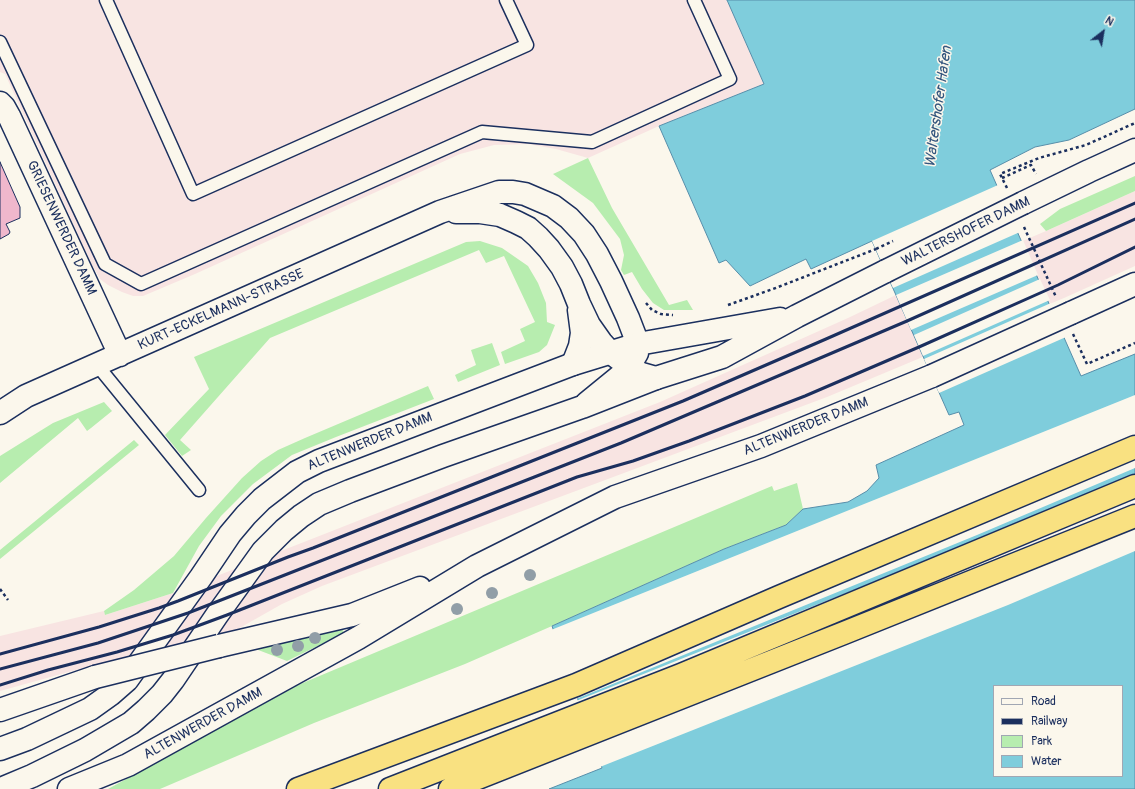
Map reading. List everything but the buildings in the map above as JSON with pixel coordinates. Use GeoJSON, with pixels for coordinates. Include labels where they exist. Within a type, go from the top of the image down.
{"type":"FeatureCollection","features":[{"type":"Feature","properties":{"kind":"highway"},"geometry":{"type":"LineString","coordinates":[[298,789],[576,685],[786,594],[1135,447]]}},
{"type":"Feature","properties":{"kind":"highway"},"geometry":{"type":"LineString","coordinates":[[390,789],[681,675],[1135,486]]}},
{"type":"Feature","properties":{"kind":"highway"},"geometry":{"type":"LineString","coordinates":[[450,789],[830,639],[1135,516]]}},
{"type":"Feature","properties":{"kind":"street","name":"GRIESENWERDER DAMM"},"geometry":{"type":"LineString","coordinates":[[0,102],[9,116],[120,355]]}},
{"type":"Feature","properties":{"kind":"street","name":"WALTERSHOFER DAMM"},"geometry":{"type":"LineString","coordinates":[[656,378],[722,357],[797,316],[886,271],[1018,205],[1135,150]]}},
{"type":"Feature","properties":{"kind":"street","name":"KURT-ECKELMANN-STRASSE"},"geometry":{"type":"LineString","coordinates":[[1,410],[26,396],[440,212],[499,192],[525,194],[553,206],[569,218],[584,234],[597,254],[628,318],[638,344]]}},
{"type":"Feature","properties":{"kind":"street","name":"KURT-ECKELMANN-STRASSE"},"geometry":{"type":"LineString","coordinates":[[440,212],[491,213],[500,215],[528,228],[549,249],[562,267],[589,324],[601,342],[610,352],[629,367],[642,374],[656,378]]}},
{"type":"Feature","properties":{"kind":"street","name":"ALTENWERDER DAMM"},"geometry":{"type":"LineString","coordinates":[[69,789],[128,765],[358,638],[477,566],[615,497],[761,446],[932,376],[1135,284]]}},
{"type":"Feature","properties":{"kind":"street","name":"KURT-ECKELMANN-STRASSE"},"geometry":{"type":"LineString","coordinates":[[573,364],[580,346],[582,333],[579,304]]}},
{"type":"Feature","properties":{"kind":"street","name":"WALTERSHOFER DAMM"},"geometry":{"type":"LineString","coordinates":[[638,344],[797,316]]}},
{"type":"Feature","properties":{"kind":"street","name":"ALTENWERDER DAMM"},"geometry":{"type":"LineString","coordinates":[[0,749],[90,709],[127,680],[230,534],[246,514],[262,499],[297,472],[319,461],[573,364],[638,344]]}},
{"type":"Feature","properties":{"kind":"street"},"geometry":{"type":"LineString","coordinates":[[582,407],[629,367],[637,353],[638,344]]}},
{"type":"Feature","properties":{"kind":"street"},"geometry":{"type":"LineString","coordinates":[[1,789],[32,776],[85,750],[124,727],[146,710],[173,680],[263,551],[284,530],[319,504],[435,459],[582,407],[656,378]]}},
{"type":"Feature","properties":{"kind":"street","name":"ALTENWERDER DAMM"},"geometry":{"type":"LineString","coordinates":[[0,710],[95,677],[352,615],[477,566]]}},
{"type":"Feature","properties":{"kind":"lane"},"geometry":{"type":"LineString","coordinates":[[106,0],[193,194],[526,45],[506,0]]}},
{"type":"Feature","properties":{"kind":"lane"},"geometry":{"type":"LineString","coordinates":[[0,42],[105,264],[141,284],[482,132],[592,142],[730,79],[694,0]]}},
{"type":"Feature","properties":{"kind":"lane"},"geometry":{"type":"LineString","coordinates":[[97,365],[199,490]]}},
{"type":"Feature","properties":{"kind":"path"},"geometry":{"type":"LineString","coordinates":[[1135,123],[1086,145],[1032,160],[1000,174],[1018,205],[1087,364],[1135,343]]}},
{"type":"Feature","properties":{"kind":"path"},"geometry":{"type":"LineString","coordinates":[[1002,178],[1031,165],[1036,174]]}},
{"type":"Feature","properties":{"kind":"path"},"geometry":{"type":"LineString","coordinates":[[722,307],[876,249]]}},
{"type":"Feature","properties":{"kind":"path"},"geometry":{"type":"LineString","coordinates":[[644,300],[652,310],[661,314],[675,315]]}},
{"type":"Feature","properties":{"kind":"path"},"geometry":{"type":"LineString","coordinates":[[0,588],[8,600]]}},
{"type":"Feature","properties":{"kind":"shaded area"},"geometry":{"type":"Polygon","coordinates":[[[0,0],[727,0],[764,84],[659,126],[588,158],[556,149],[528,144],[494,145],[460,154],[195,274],[143,296],[133,296],[108,285],[100,279],[91,263],[5,74],[0,72],[0,0]]]}},
{"type":"Feature","properties":{"kind":"shaded area"},"geometry":{"type":"Polygon","coordinates":[[[1135,191],[1135,266],[1064,298],[827,397],[322,586],[282,604],[229,634],[107,664],[83,668],[0,691],[0,636],[104,611],[105,615],[173,593],[304,542],[660,402],[896,295],[1135,191]]]}},
{"type":"Feature","properties":{"kind":"green space"},"geometry":{"type":"Polygon","coordinates":[[[588,158],[612,208],[669,305],[687,300],[693,310],[664,310],[653,303],[642,289],[632,272],[624,275],[621,270],[624,255],[620,239],[593,203],[553,174],[588,158]]]}},
{"type":"Feature","properties":{"kind":"green space"},"geometry":{"type":"Polygon","coordinates":[[[1135,176],[1135,191],[1046,231],[1040,224],[1060,209],[1135,176]]]}},
{"type":"Feature","properties":{"kind":"green space"},"geometry":{"type":"Polygon","coordinates":[[[480,241],[502,248],[528,266],[538,283],[546,303],[547,322],[555,325],[547,345],[539,352],[505,364],[501,352],[525,341],[520,329],[535,322],[504,256],[486,263],[479,250],[270,338],[180,440],[191,450],[182,456],[165,435],[209,389],[194,357],[466,242],[480,241]]]}},
{"type":"Feature","properties":{"kind":"green space"},"geometry":{"type":"Polygon","coordinates":[[[492,343],[500,365],[458,382],[455,375],[476,365],[471,350],[492,343]]]}},
{"type":"Feature","properties":{"kind":"green space"},"geometry":{"type":"Polygon","coordinates":[[[428,386],[434,399],[292,455],[253,484],[221,516],[199,546],[173,593],[105,615],[104,611],[134,590],[174,556],[242,478],[261,461],[278,450],[428,386]]]}},
{"type":"Feature","properties":{"kind":"green space"},"geometry":{"type":"Polygon","coordinates":[[[104,402],[112,411],[91,428],[87,431],[78,418],[0,483],[0,456],[53,423],[104,402]]]}},
{"type":"Feature","properties":{"kind":"green space"},"geometry":{"type":"Polygon","coordinates":[[[134,440],[139,445],[0,559],[0,550],[134,440]]]}},
{"type":"Feature","properties":{"kind":"green space"},"geometry":{"type":"Polygon","coordinates":[[[797,483],[803,509],[786,525],[724,549],[465,664],[314,723],[160,789],[108,789],[298,685],[772,486],[774,491],[797,483]]]}},
{"type":"Feature","properties":{"kind":"green space"},"geometry":{"type":"Polygon","coordinates":[[[341,625],[344,633],[287,661],[253,648],[341,625]]]}},
{"type":"Feature","properties":{"kind":"water","name":"Waltershofer Hafen"},"geometry":{"type":"Polygon","coordinates":[[[727,0],[1135,0],[1135,109],[1069,140],[1035,147],[990,170],[1081,376],[1135,354],[1135,789],[549,789],[602,768],[552,626],[724,549],[786,525],[803,509],[848,502],[867,491],[879,478],[876,465],[964,425],[959,412],[949,415],[872,241],[811,269],[806,259],[750,286],[726,260],[719,263],[659,126],[764,84],[727,0]]]}},
{"type":"Feature","properties":{"kind":"pier"},"geometry":{"type":"Polygon","coordinates":[[[998,185],[1020,232],[893,288],[872,241],[998,185]]]}},
{"type":"Feature","properties":{"kind":"pier"},"geometry":{"type":"Polygon","coordinates":[[[1023,240],[1038,275],[911,330],[896,295],[1023,240]]]}},
{"type":"Feature","properties":{"kind":"pier"},"geometry":{"type":"Polygon","coordinates":[[[1040,279],[1050,300],[923,356],[914,335],[1040,279]]]}},
{"type":"Feature","properties":{"kind":"pier"},"geometry":{"type":"Polygon","coordinates":[[[1051,303],[1066,337],[939,393],[924,359],[1051,303]]]}},
{"type":"Feature","properties":{"kind":"pier"},"geometry":{"type":"Polygon","coordinates":[[[1135,395],[1135,468],[977,535],[576,699],[551,630],[1135,395]]]}},
{"type":"Feature","properties":{"kind":"pier"},"geometry":{"type":"Polygon","coordinates":[[[1135,474],[1135,551],[1008,605],[547,788],[599,767],[576,701],[981,539],[1135,474]]]}},
{"type":"Feature","properties":{"kind":"railway"},"geometry":{"type":"LineString","coordinates":[[0,654],[99,627],[178,601],[683,401],[1135,203]]}},
{"type":"Feature","properties":{"kind":"railway"},"geometry":{"type":"LineString","coordinates":[[0,669],[98,643],[188,613],[621,443],[907,321],[1135,219]]}},
{"type":"Feature","properties":{"kind":"railway"},"geometry":{"type":"LineString","coordinates":[[0,685],[173,635],[577,477],[633,461],[689,441],[805,396],[919,347],[1058,285],[1135,247]]}}]}
